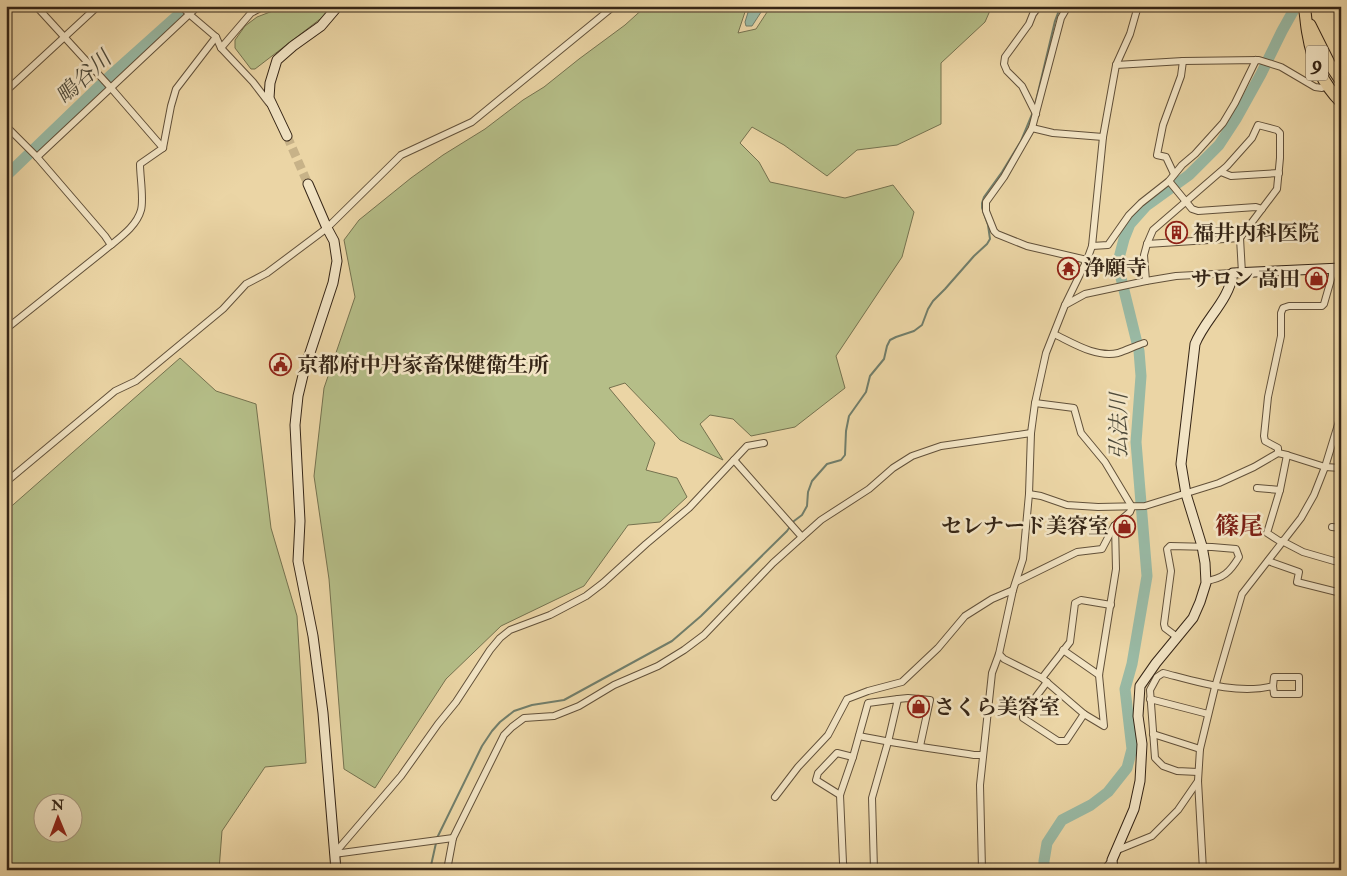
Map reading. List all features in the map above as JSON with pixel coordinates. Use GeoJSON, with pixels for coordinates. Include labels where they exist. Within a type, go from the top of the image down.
{"type":"FeatureCollection","features":[{"type":"Feature","properties":{"kind":"highway","name":"9"},"geometry":{"type":"LineString","coordinates":[[1304,6],[1310,46],[1318,68],[1327,85],[1341,102]]}},
{"type":"Feature","properties":{"kind":"highway","name":"9"},"geometry":{"type":"LineString","coordinates":[[1306,19],[1329,63],[1341,81]]}},
{"type":"Feature","properties":{"kind":"street"},"geometry":{"type":"LineString","coordinates":[[36,6],[163,148]]}},
{"type":"Feature","properties":{"kind":"street"},"geometry":{"type":"LineString","coordinates":[[6,91],[98,6]]}},
{"type":"Feature","properties":{"kind":"street"},"geometry":{"type":"LineString","coordinates":[[182,6],[216,37],[221,48],[253,82],[274,110]]}},
{"type":"Feature","properties":{"kind":"street"},"geometry":{"type":"LineString","coordinates":[[37,157],[198,6]]}},
{"type":"Feature","properties":{"kind":"street"},"geometry":{"type":"LineString","coordinates":[[221,48],[252,13],[264,6]]}},
{"type":"Feature","properties":{"kind":"street"},"geometry":{"type":"LineString","coordinates":[[296,6],[310,8],[332,6]]}},
{"type":"Feature","properties":{"kind":"street"},"geometry":{"type":"LineString","coordinates":[[287,136],[269,98],[270,83],[277,60],[321,26],[338,6]]}},
{"type":"Feature","properties":{"kind":"street"},"geometry":{"type":"LineString","coordinates":[[6,482],[115,391],[136,381],[223,308],[246,284],[267,273],[327,228],[401,155],[472,122],[614,6]]}},
{"type":"Feature","properties":{"kind":"street"},"geometry":{"type":"LineString","coordinates":[[1036,114],[1022,86],[1007,71],[1004,64],[1005,57],[1040,6]]}},
{"type":"Feature","properties":{"kind":"street"},"geometry":{"type":"LineString","coordinates":[[1068,6],[1061,18],[1032,128],[1004,177],[986,202],[986,211],[997,234],[1027,246],[1087,260]]}},
{"type":"Feature","properties":{"kind":"street"},"geometry":{"type":"LineString","coordinates":[[982,870],[980,786],[992,673],[999,654],[1013,590],[1023,559],[1029,494],[1031,433],[1035,403],[1046,353],[1065,305],[1092,246],[1103,137],[1116,65],[1130,34],[1138,6]]}},
{"type":"Feature","properties":{"kind":"street"},"geometry":{"type":"LineString","coordinates":[[6,329],[123,236],[136,222],[141,210],[140,164],[163,148],[176,89],[216,37]]}},
{"type":"Feature","properties":{"kind":"street"},"geometry":{"type":"LineString","coordinates":[[1116,65],[1256,60],[1281,67],[1315,87],[1322,88],[1327,85]]}},
{"type":"Feature","properties":{"kind":"street"},"geometry":{"type":"LineString","coordinates":[[1092,246],[1108,245],[1129,215],[1169,181],[1223,123],[1256,60]]}},
{"type":"Feature","properties":{"kind":"street"},"geometry":{"type":"LineString","coordinates":[[1174,174],[1166,157],[1157,155],[1163,125],[1181,76],[1183,62]]}},
{"type":"Feature","properties":{"kind":"street"},"geometry":{"type":"LineString","coordinates":[[1104,870],[1114,856],[1134,809],[1140,781],[1142,744],[1138,716],[1140,686],[1156,662],[1193,618],[1206,581],[1202,546],[1186,494],[1181,464],[1195,344],[1199,334],[1215,313],[1237,273],[1240,238],[1277,189],[1280,134],[1277,130],[1258,125],[1252,138],[1221,172],[1153,230],[1144,255],[1146,281]]}},
{"type":"Feature","properties":{"kind":"street"},"geometry":{"type":"LineString","coordinates":[[6,126],[37,157],[111,245]]}},
{"type":"Feature","properties":{"kind":"street"},"geometry":{"type":"LineString","coordinates":[[1032,128],[1052,133],[1103,137]]}},
{"type":"Feature","properties":{"kind":"street"},"geometry":{"type":"LineString","coordinates":[[1221,172],[1231,176],[1279,173]]}},
{"type":"Feature","properties":{"kind":"street"},"geometry":{"type":"LineString","coordinates":[[1169,181],[1192,209],[1198,211],[1262,208]]}},
{"type":"Feature","properties":{"kind":"street"},"geometry":{"type":"LineString","coordinates":[[308,184],[334,241],[337,261],[333,283],[304,371],[298,396],[295,425],[300,521],[298,561],[313,636],[323,713],[336,870]]}},
{"type":"Feature","properties":{"kind":"street"},"geometry":{"type":"LineString","coordinates":[[1147,244],[1240,238]]}},
{"type":"Feature","properties":{"kind":"street"},"geometry":{"type":"LineString","coordinates":[[1065,305],[1085,294],[1176,276],[1336,268],[1322,306],[1289,306],[1283,308],[1281,313],[1281,336],[1268,397],[1264,436],[1265,441],[1278,448],[1278,454]]}},
{"type":"Feature","properties":{"kind":"street"},"geometry":{"type":"LineString","coordinates":[[1054,334],[1082,348],[1102,354],[1118,353],[1144,343]]}},
{"type":"Feature","properties":{"kind":"street"},"geometry":{"type":"LineString","coordinates":[[1035,403],[1074,408],[1081,433],[1105,462],[1134,507]]}},
{"type":"Feature","properties":{"kind":"street"},"geometry":{"type":"LineString","coordinates":[[1203,870],[1198,781],[1200,749],[1215,687],[1242,594],[1301,518],[1314,495],[1325,467],[1341,414]]}},
{"type":"Feature","properties":{"kind":"street"},"geometry":{"type":"LineString","coordinates":[[446,870],[453,838],[504,735],[524,718],[554,716],[579,706],[614,685],[658,666],[684,650],[704,635],[773,564],[821,520],[869,489],[892,468],[912,456],[941,446],[1031,433]]}},
{"type":"Feature","properties":{"kind":"street"},"geometry":{"type":"LineString","coordinates":[[334,854],[401,776],[456,702],[500,638],[510,630],[564,608],[604,583],[689,508],[747,446],[764,443]]}},
{"type":"Feature","properties":{"kind":"street"},"geometry":{"type":"LineString","coordinates":[[1029,494],[1041,496],[1068,506],[1134,507],[1145,506],[1219,483],[1278,454],[1288,455],[1325,467],[1341,468]]}},
{"type":"Feature","properties":{"kind":"street"},"geometry":{"type":"LineString","coordinates":[[1288,455],[1268,532],[1303,552],[1341,563]]}},
{"type":"Feature","properties":{"kind":"street"},"geometry":{"type":"LineString","coordinates":[[734,460],[802,537]]}},
{"type":"Feature","properties":{"kind":"street"},"geometry":{"type":"LineString","coordinates":[[1257,488],[1280,490]]}},
{"type":"Feature","properties":{"kind":"street"},"geometry":{"type":"LineString","coordinates":[[1016,582],[1077,552],[1102,550],[1115,525],[1134,507]]}},
{"type":"Feature","properties":{"kind":"street"},"geometry":{"type":"LineString","coordinates":[[999,654],[1004,659],[1045,680],[1084,714],[1104,726],[1099,675],[1116,569],[1115,525]]}},
{"type":"Feature","properties":{"kind":"street"},"geometry":{"type":"LineString","coordinates":[[1332,527],[1341,528]]}},
{"type":"Feature","properties":{"kind":"street"},"geometry":{"type":"LineString","coordinates":[[1177,637],[1165,628],[1164,624],[1171,571],[1167,549],[1170,546],[1202,546],[1236,549],[1239,557],[1232,570],[1218,579],[1206,581]]}},
{"type":"Feature","properties":{"kind":"street"},"geometry":{"type":"LineString","coordinates":[[1268,561],[1299,572],[1297,582],[1341,593]]}},
{"type":"Feature","properties":{"kind":"street"},"geometry":{"type":"LineString","coordinates":[[775,797],[798,767],[828,734],[847,699],[902,682],[938,648],[965,616],[1013,590]]}},
{"type":"Feature","properties":{"kind":"street"},"geometry":{"type":"LineString","coordinates":[[1084,714],[1066,741],[1058,741],[1023,718],[1023,714],[1070,642],[1075,603],[1081,600],[1111,605]]}},
{"type":"Feature","properties":{"kind":"street"},"geometry":{"type":"LineString","coordinates":[[1063,650],[1099,675]]}},
{"type":"Feature","properties":{"kind":"street"},"geometry":{"type":"LineString","coordinates":[[1198,772],[1177,771],[1163,766],[1155,758],[1150,690],[1157,678],[1163,673],[1215,687],[1250,689],[1274,686]]}},
{"type":"Feature","properties":{"kind":"street"},"geometry":{"type":"LineString","coordinates":[[1274,677],[1299,677],[1299,694],[1274,694],[1274,686],[1274,677]]}},
{"type":"Feature","properties":{"kind":"street"},"geometry":{"type":"LineString","coordinates":[[845,870],[843,863],[840,795],[868,703],[908,698],[930,700],[920,746]]}},
{"type":"Feature","properties":{"kind":"street"},"geometry":{"type":"LineString","coordinates":[[874,870],[872,798],[898,699]]}},
{"type":"Feature","properties":{"kind":"street"},"geometry":{"type":"LineString","coordinates":[[1150,700],[1208,714]]}},
{"type":"Feature","properties":{"kind":"street"},"geometry":{"type":"LineString","coordinates":[[1153,734],[1200,749]]}},
{"type":"Feature","properties":{"kind":"street"},"geometry":{"type":"LineString","coordinates":[[859,736],[888,742],[983,755]]}},
{"type":"Feature","properties":{"kind":"street"},"geometry":{"type":"LineString","coordinates":[[840,795],[816,780],[818,773],[837,752],[853,757]]}},
{"type":"Feature","properties":{"kind":"street"},"geometry":{"type":"LineString","coordinates":[[1114,856],[1152,836],[1178,810],[1198,781]]}},
{"type":"Feature","properties":{"kind":"street"},"geometry":{"type":"LineString","coordinates":[[334,854],[453,838]]}},
{"type":"Feature","properties":{"kind":"street"},"geometry":{"type":"LineString","coordinates":[[1113,870],[1114,856]]}},
{"type":"Feature","properties":{"kind":"green space"},"geometry":{"type":"Polygon","coordinates":[[[646,6],[747,6],[738,33],[756,29],[771,6],[992,6],[985,22],[941,63],[941,124],[897,145],[857,150],[827,176],[784,145],[752,127],[740,143],[759,162],[770,182],[845,198],[893,185],[914,212],[902,257],[836,356],[845,388],[795,427],[751,436],[733,419],[710,415],[700,424],[723,460],[680,440],[625,383],[609,388],[655,443],[646,470],[677,478],[687,497],[660,522],[628,525],[584,586],[501,626],[446,679],[375,788],[344,769],[329,579],[314,476],[324,388],[355,297],[344,240],[359,220],[411,178],[544,87],[625,25],[646,6]]]}},
{"type":"Feature","properties":{"kind":"green space"},"geometry":{"type":"Polygon","coordinates":[[[283,7],[326,10],[328,13],[255,69],[251,69],[235,48],[235,40],[245,26],[257,17],[283,7]]]}},
{"type":"Feature","properties":{"kind":"green space"},"geometry":{"type":"Polygon","coordinates":[[[180,358],[216,391],[256,404],[271,528],[297,616],[306,763],[265,767],[222,831],[219,870],[6,870],[6,511],[180,358]]]}},
{"type":"Feature","properties":{"kind":"shaded area"},"geometry":{"type":"Polygon","coordinates":[[[750,6],[765,6],[752,26],[746,26],[745,22],[750,6]]]}},
{"type":"Feature","properties":{"kind":"waterway","name":"鴫谷川"},"geometry":{"type":"LineString","coordinates":[[6,176],[112,74],[188,6]]}},
{"type":"Feature","properties":{"kind":"waterway"},"geometry":{"type":"LineString","coordinates":[[1035,105],[1055,21],[1062,6]]}},
{"type":"Feature","properties":{"kind":"waterway","name":"弘法川"},"geometry":{"type":"LineString","coordinates":[[1044,870],[1047,843],[1062,820],[1091,805],[1108,792],[1127,768],[1132,749],[1125,689],[1132,664],[1147,576],[1136,442],[1141,376],[1139,351],[1121,278],[1119,258],[1124,239],[1130,224],[1146,206],[1189,175],[1219,145],[1261,74],[1296,6]]}},
{"type":"Feature","properties":{"kind":"waterway"},"geometry":{"type":"LineString","coordinates":[[437,838],[482,746],[500,722],[514,711],[532,705],[564,700],[672,641],[701,616],[802,515],[807,506],[808,492],[812,481],[827,464],[841,460],[845,455],[849,416],[866,392],[870,376],[884,359],[890,340],[914,331],[922,325],[933,301],[990,239],[988,225],[982,208],[984,197],[1021,141],[1033,112]]}},
{"type":"Feature","properties":{"kind":"waterway"},"geometry":{"type":"LineString","coordinates":[[430,870],[436,843]]}},
{"type":"Feature","properties":{"kind":"tunnel"},"geometry":{"type":"LineString","coordinates":[[287,136],[308,184]]}},
{"type":"Feature","properties":{"kind":"place","name":"福井内科医院"},"geometry":{"type":"Point","coordinates":[1177,233]}},
{"type":"Feature","properties":{"kind":"place","name":"浄願寺"},"geometry":{"type":"Point","coordinates":[1068,268]}},
{"type":"Feature","properties":{"kind":"place","name":"サロン 高田"},"geometry":{"type":"Point","coordinates":[1316,279]}},
{"type":"Feature","properties":{"kind":"place","name":"京都府中丹家畜保健衛生所"},"geometry":{"type":"Point","coordinates":[281,365]}},
{"type":"Feature","properties":{"kind":"place","name":"セレナード美容室"},"geometry":{"type":"Point","coordinates":[1125,526]}},
{"type":"Feature","properties":{"kind":"place","name":"さくら美容室"},"geometry":{"type":"Point","coordinates":[918,707]}},
{"type":"Feature","properties":{"kind":"district","name":"篠尾"},"geometry":{"type":"Point","coordinates":[1239,526]}}]}
